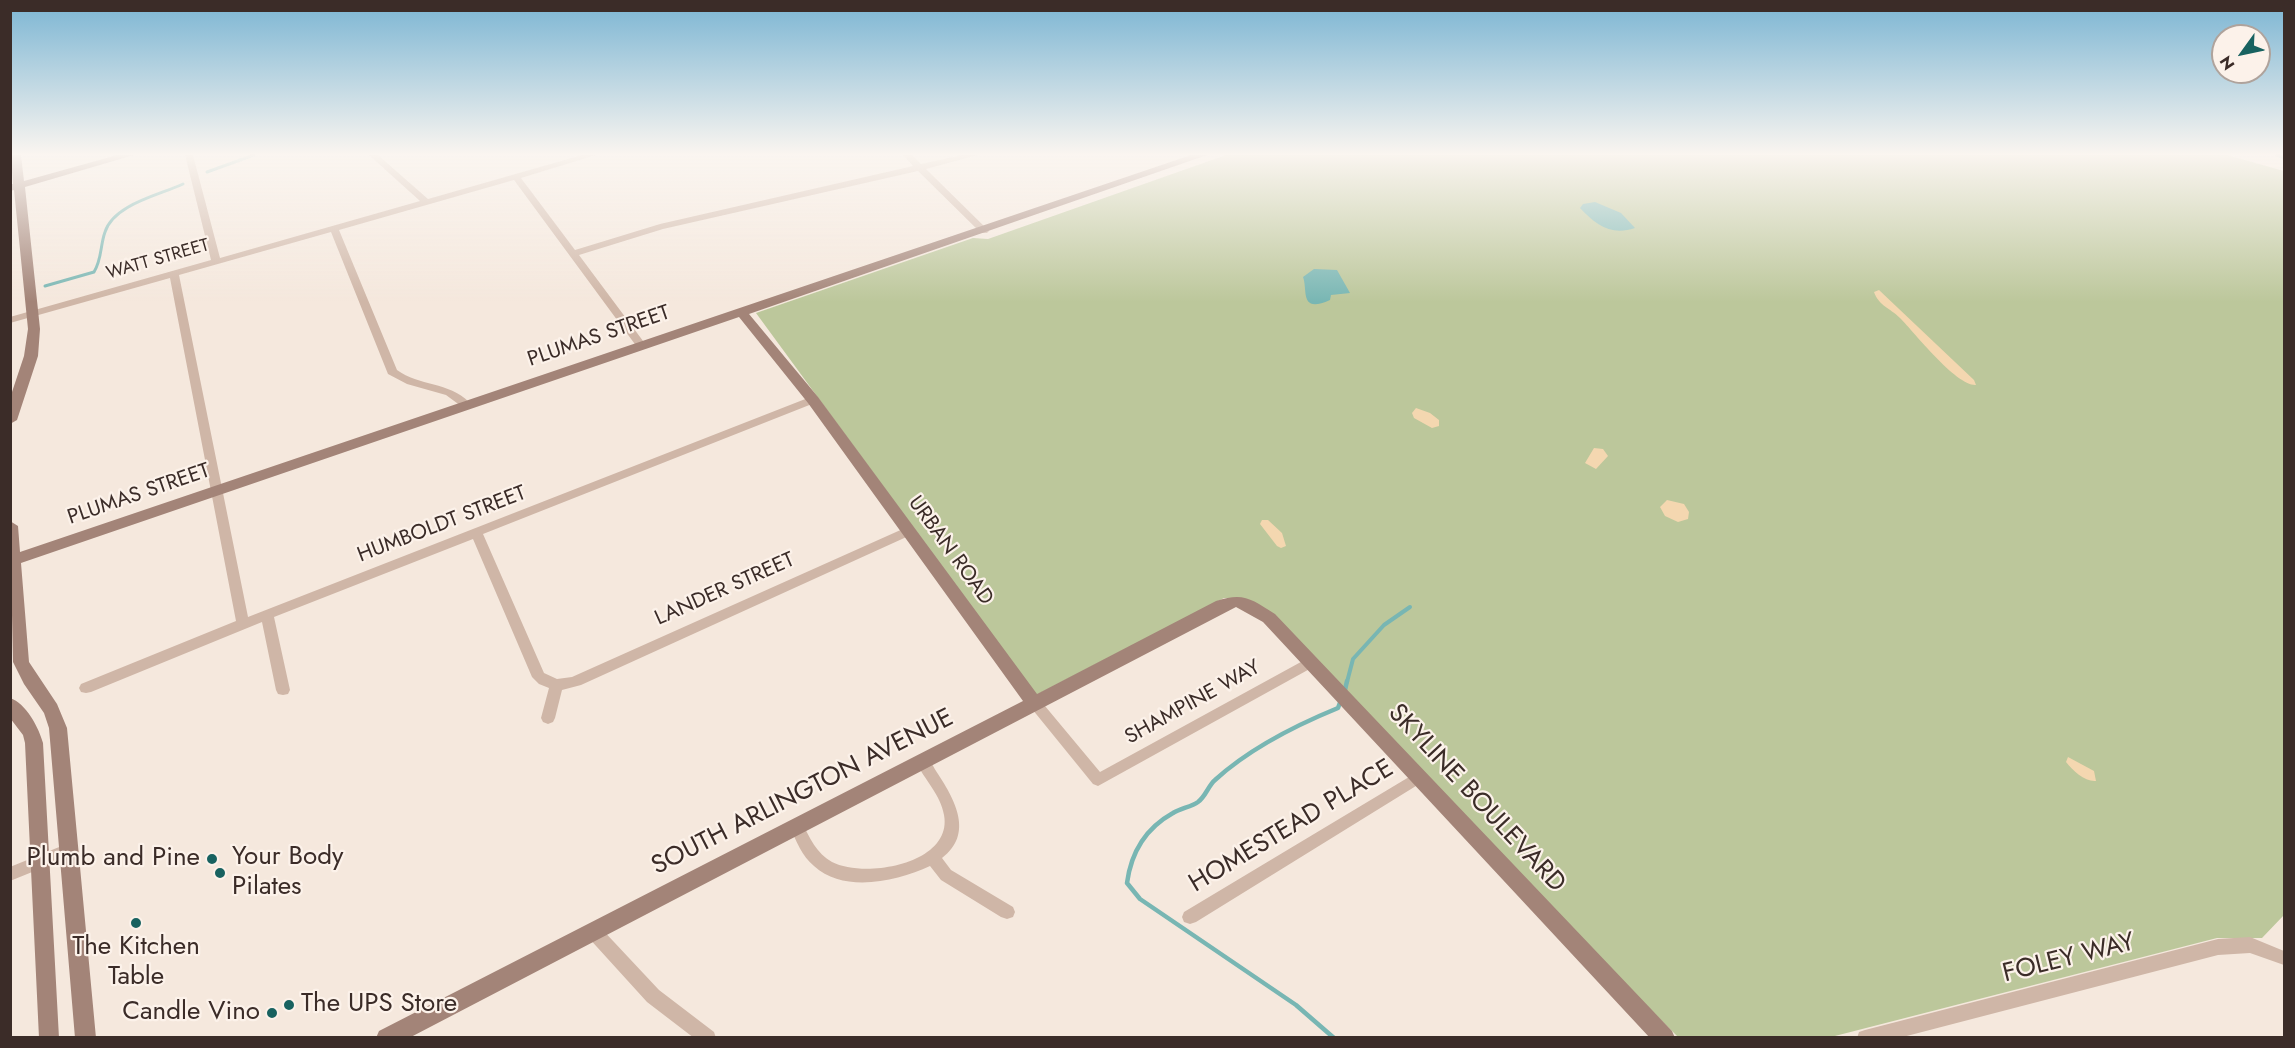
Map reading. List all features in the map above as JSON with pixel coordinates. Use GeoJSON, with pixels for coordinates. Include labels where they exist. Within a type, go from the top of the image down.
{"type":"FeatureCollection","features":[{"type":"Feature","properties":{"kind":"main road"},"geometry":{"type":"LineString","coordinates":[[10,420],[34,343],[34,313],[18,204]]}},
{"type":"Feature","properties":{"kind":"main road","name":"PLUMAS STREET"},"geometry":{"type":"LineString","coordinates":[[12,561],[641,345],[1062,204]]}},
{"type":"Feature","properties":{"kind":"main road","name":"URBAN ROAD"},"geometry":{"type":"LineString","coordinates":[[760,306],[758,322],[769,345]]}},
{"type":"Feature","properties":{"kind":"main road","name":"URBAN ROAD"},"geometry":{"type":"LineString","coordinates":[[741,312],[813,400],[1035,704]]}},
{"type":"Feature","properties":{"kind":"main road"},"geometry":{"type":"LineString","coordinates":[[10,526],[21,662],[24,672],[47,699],[56,717],[86,1038]]}},
{"type":"Feature","properties":{"kind":"main road","name":"SOUTH ARLINGTON AVENUE"},"geometry":{"type":"LineString","coordinates":[[386,1038],[1035,704],[1222,605],[1236,601],[1245,603]]}},
{"type":"Feature","properties":{"kind":"main road","name":"SKYLINE BOULEVARD"},"geometry":{"type":"LineString","coordinates":[[1245,603],[1261,611],[1665,1038]]}},
{"type":"Feature","properties":{"kind":"main road"},"geometry":{"type":"LineString","coordinates":[[10,705],[31,732],[34,743],[38,863],[49,1038]]}},
{"type":"Feature","properties":{"kind":"street"},"geometry":{"type":"LineString","coordinates":[[201,204],[216,261]]}},
{"type":"Feature","properties":{"kind":"street","name":"WATT STREET"},"geometry":{"type":"LineString","coordinates":[[10,320],[419,204]]}},
{"type":"Feature","properties":{"kind":"street"},"geometry":{"type":"LineString","coordinates":[[536,204],[641,345]]}},
{"type":"Feature","properties":{"kind":"street"},"geometry":{"type":"LineString","coordinates":[[573,254],[660,227],[760,204]]}},
{"type":"Feature","properties":{"kind":"street"},"geometry":{"type":"LineString","coordinates":[[957,204],[984,231]]}},
{"type":"Feature","properties":{"kind":"street"},"geometry":{"type":"LineString","coordinates":[[334,228],[392,372],[408,382],[452,392],[465,405]]}},
{"type":"Feature","properties":{"kind":"street"},"geometry":{"type":"LineString","coordinates":[[174,273],[243,624]]}},
{"type":"Feature","properties":{"kind":"street","name":"HUMBOLDT STREET"},"geometry":{"type":"LineString","coordinates":[[86,688],[267,614],[813,400]]}},
{"type":"Feature","properties":{"kind":"street","name":"LANDER STREET"},"geometry":{"type":"LineString","coordinates":[[557,685],[576,681],[909,531]]}},
{"type":"Feature","properties":{"kind":"street"},"geometry":{"type":"LineString","coordinates":[[476,532],[539,677],[545,682],[557,685],[548,718]]}},
{"type":"Feature","properties":{"kind":"street"},"geometry":{"type":"LineString","coordinates":[[267,614],[283,690]]}},
{"type":"Feature","properties":{"kind":"street","name":"SHAMPINE WAY"},"geometry":{"type":"LineString","coordinates":[[1098,780],[1310,662]]}},
{"type":"Feature","properties":{"kind":"street","name":"URBAN ROAD"},"geometry":{"type":"LineString","coordinates":[[1035,704],[1098,780]]}},
{"type":"Feature","properties":{"kind":"street"},"geometry":{"type":"LineString","coordinates":[[797,827],[807,849],[816,858],[831,869],[842,872],[886,876],[899,873],[932,857],[949,838],[952,817],[923,762]]}},
{"type":"Feature","properties":{"kind":"street","name":"HOMESTEAD PLACE"},"geometry":{"type":"LineString","coordinates":[[1190,917],[1419,777]]}},
{"type":"Feature","properties":{"kind":"street"},"geometry":{"type":"LineString","coordinates":[[10,874],[69,850]]}},
{"type":"Feature","properties":{"kind":"street"},"geometry":{"type":"LineString","coordinates":[[932,857],[946,875],[1007,912]]}},
{"type":"Feature","properties":{"kind":"street"},"geometry":{"type":"LineString","coordinates":[[593,930],[653,996],[708,1038]]}},
{"type":"Feature","properties":{"kind":"street","name":"FOLEY WAY"},"geometry":{"type":"LineString","coordinates":[[1865,1038],[2218,947],[2250,945],[2284,957]]}},
{"type":"Feature","properties":{"kind":"green space"},"geometry":{"type":"Polygon","coordinates":[[[1087,204],[2284,204],[2284,915],[2262,938],[2217,938],[1831,1037],[1678,1037],[1242,598],[1224,598],[1036,695],[756,313],[973,238],[988,239],[1087,204]]]}},
{"type":"Feature","properties":{"kind":"sand"},"geometry":{"type":"Polygon","coordinates":[[[1879,290],[1974,380],[1976,385],[1958,377],[1936,358],[1900,318],[1879,301],[1874,292],[1879,290]]]}},
{"type":"Feature","properties":{"kind":"sand"},"geometry":{"type":"Polygon","coordinates":[[[1416,408],[1430,413],[1439,420],[1439,426],[1432,428],[1414,418],[1412,413],[1416,408]]]}},
{"type":"Feature","properties":{"kind":"sand"},"geometry":{"type":"Polygon","coordinates":[[[1594,448],[1603,449],[1608,456],[1596,469],[1585,463],[1594,448]]]}},
{"type":"Feature","properties":{"kind":"sand"},"geometry":{"type":"Polygon","coordinates":[[[1667,500],[1684,504],[1689,512],[1688,519],[1678,522],[1665,516],[1660,507],[1667,500]]]}},
{"type":"Feature","properties":{"kind":"sand"},"geometry":{"type":"Polygon","coordinates":[[[1262,520],[1268,520],[1282,533],[1286,546],[1281,548],[1277,546],[1260,524],[1262,520]]]}},
{"type":"Feature","properties":{"kind":"sand"},"geometry":{"type":"Polygon","coordinates":[[[2068,757],[2094,771],[2096,781],[2088,780],[2076,772],[2066,762],[2068,757]]]}},
{"type":"Feature","properties":{"kind":"water"},"geometry":{"type":"Polygon","coordinates":[[[1583,204],[1600,204],[1621,213],[1635,228],[1619,231],[1604,227],[1580,208],[1583,204]]]}},
{"type":"Feature","properties":{"kind":"water"},"geometry":{"type":"Polygon","coordinates":[[[1314,269],[1337,270],[1350,293],[1331,295],[1330,300],[1320,304],[1309,302],[1303,277],[1314,269]]]}},
{"type":"Feature","properties":{"kind":"waterway"},"geometry":{"type":"LineString","coordinates":[[45,286],[94,272],[110,222],[135,204]]}},
{"type":"Feature","properties":{"kind":"waterway"},"geometry":{"type":"LineString","coordinates":[[1347,682],[1353,659],[1384,625],[1410,607]]}},
{"type":"Feature","properties":{"kind":"waterway"},"geometry":{"type":"LineString","coordinates":[[1345,690],[1347,681]]}},
{"type":"Feature","properties":{"kind":"waterway"},"geometry":{"type":"LineString","coordinates":[[1334,1038],[1296,1005],[1140,899],[1127,883],[1132,862],[1141,842],[1163,819],[1198,802],[1215,780],[1243,758],[1289,730],[1338,708],[1341,700]]}},
{"type":"Feature","properties":{"kind":"place","name":"Plumb and Pine"},"geometry":{"type":"Point","coordinates":[212,859]}},
{"type":"Feature","properties":{"kind":"place","name":"Your Body Pilates"},"geometry":{"type":"Point","coordinates":[220,873]}},
{"type":"Feature","properties":{"kind":"place","name":"The Kitchen Table"},"geometry":{"type":"Point","coordinates":[136,923]}},
{"type":"Feature","properties":{"kind":"place","name":"The UPS Store"},"geometry":{"type":"Point","coordinates":[289,1005]}},
{"type":"Feature","properties":{"kind":"place","name":"Candle Vino"},"geometry":{"type":"Point","coordinates":[272,1013]}}]}
